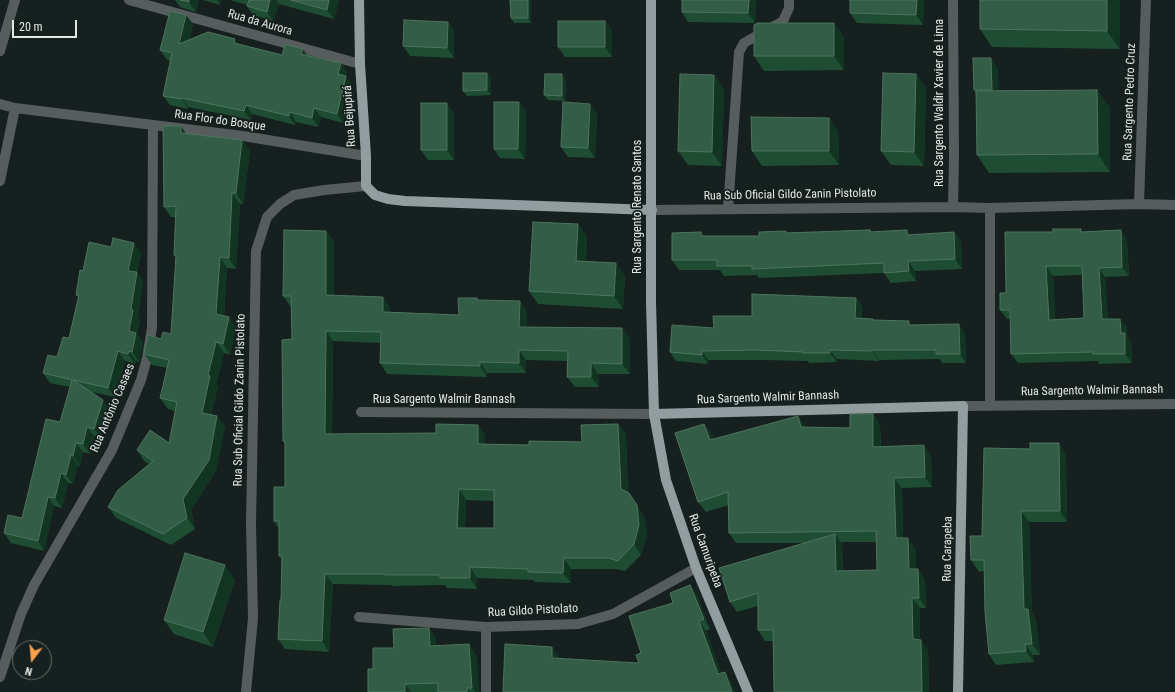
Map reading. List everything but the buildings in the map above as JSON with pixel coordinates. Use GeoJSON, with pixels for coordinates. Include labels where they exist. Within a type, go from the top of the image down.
{"type":"FeatureCollection","features":[{"type":"Feature","properties":{"kind":"main road","name":"Rua Beijupirá"},"geometry":{"type":"LineString","coordinates":[[359,0],[360,64],[366,156],[366,186]]}},
{"type":"Feature","properties":{"kind":"main road","name":"Rua Sargento Renato Santos"},"geometry":{"type":"LineString","coordinates":[[651,0],[651,302],[654,414]]}},
{"type":"Feature","properties":{"kind":"main road","name":"Rua Sub Oficial Gildo Zanin Pistolato"},"geometry":{"type":"LineString","coordinates":[[366,186],[375,195],[405,202],[652,210]]}},
{"type":"Feature","properties":{"kind":"main road","name":"Rua Sargento Walmir Bannash"},"geometry":{"type":"LineString","coordinates":[[654,414],[963,406]]}},
{"type":"Feature","properties":{"kind":"main road","name":"Rua Carapeba"},"geometry":{"type":"LineString","coordinates":[[958,692],[963,406]]}},
{"type":"Feature","properties":{"kind":"main road","name":"Rua Camuripeba"},"geometry":{"type":"LineString","coordinates":[[654,414],[666,480],[696,568],[748,692]]}},
{"type":"Feature","properties":{"kind":"street"},"geometry":{"type":"LineString","coordinates":[[0,51],[14,0]]}},
{"type":"Feature","properties":{"kind":"street","name":"Rua da Aurora"},"geometry":{"type":"LineString","coordinates":[[129,0],[360,64]]}},
{"type":"Feature","properties":{"kind":"street"},"geometry":{"type":"LineString","coordinates":[[728,209],[740,52],[744,43],[783,20],[789,8],[789,0]]}},
{"type":"Feature","properties":{"kind":"street","name":"Rua Sargento Waldir Xavier de Lima"},"geometry":{"type":"LineString","coordinates":[[953,0],[953,207]]}},
{"type":"Feature","properties":{"kind":"street","name":"Rua Sargento Pedro Cruz"},"geometry":{"type":"LineString","coordinates":[[1139,204],[1146,0]]}},
{"type":"Feature","properties":{"kind":"street","name":"Rua Flor do Bosque"},"geometry":{"type":"LineString","coordinates":[[0,104],[15,108],[243,136],[366,156]]}},
{"type":"Feature","properties":{"kind":"street"},"geometry":{"type":"LineString","coordinates":[[0,181],[15,108]]}},
{"type":"Feature","properties":{"kind":"street","name":"Rua Antônio Casaes"},"geometry":{"type":"LineString","coordinates":[[0,677],[21,614],[34,585],[112,450],[141,380],[147,358],[152,328],[153,125]]}},
{"type":"Feature","properties":{"kind":"street","name":"Rua Sub Oficial Gildo Zanin Pistolato"},"geometry":{"type":"LineString","coordinates":[[246,692],[253,618],[251,524],[256,251],[267,217],[280,204],[294,195],[324,190],[366,186]]}},
{"type":"Feature","properties":{"kind":"street","name":"Rua Sub Oficial Gildo Zanin Pistolato"},"geometry":{"type":"LineString","coordinates":[[652,210],[953,207],[990,208],[1139,204],[1175,205]]}},
{"type":"Feature","properties":{"kind":"street"},"geometry":{"type":"LineString","coordinates":[[990,208],[990,405]]}},
{"type":"Feature","properties":{"kind":"street","name":"Rua Sargento Walmir Bannash"},"geometry":{"type":"LineString","coordinates":[[963,406],[1175,404]]}},
{"type":"Feature","properties":{"kind":"street","name":"Rua Sargento Walmir Bannash"},"geometry":{"type":"LineString","coordinates":[[361,412],[654,414]]}},
{"type":"Feature","properties":{"kind":"street","name":"Rua Gildo Pistolato"},"geometry":{"type":"LineString","coordinates":[[359,617],[486,627],[578,624],[613,614],[696,568]]}},
{"type":"Feature","properties":{"kind":"street"},"geometry":{"type":"LineString","coordinates":[[486,627],[486,692]]}}]}
